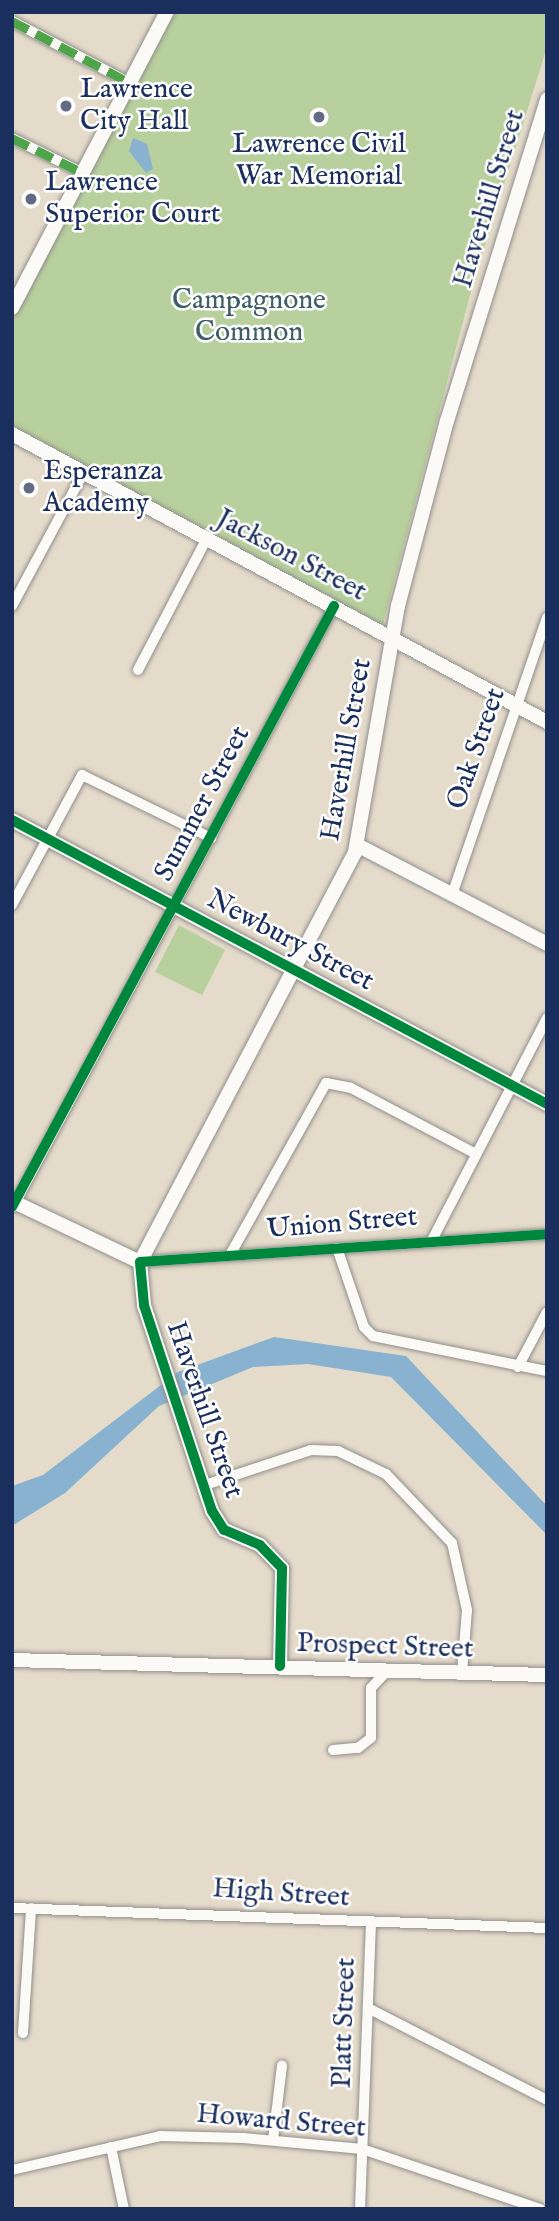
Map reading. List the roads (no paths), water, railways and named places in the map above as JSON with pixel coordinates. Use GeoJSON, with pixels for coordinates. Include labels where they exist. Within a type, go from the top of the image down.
{"type":"FeatureCollection","features":[{"type":"Feature","properties":{"kind":"main road"},"geometry":{"type":"LineString","coordinates":[[12,308],[167,12]]}},
{"type":"Feature","properties":{"kind":"main road","name":"Haverhill Street"},"geometry":{"type":"LineString","coordinates":[[280,1666],[282,1568],[260,1545],[224,1530],[202,1486],[138,1282],[140,1262],[296,970],[357,845],[392,638],[447,421],[547,99]]}},
{"type":"Feature","properties":{"kind":"main road","name":"Jackson Street"},"geometry":{"type":"LineString","coordinates":[[12,434],[547,722]]}},
{"type":"Feature","properties":{"kind":"main road","name":"Newbury Street"},"geometry":{"type":"LineString","coordinates":[[12,820],[547,1104]]}},
{"type":"Feature","properties":{"kind":"main road"},"geometry":{"type":"LineString","coordinates":[[357,845],[547,944]]}},
{"type":"Feature","properties":{"kind":"main road"},"geometry":{"type":"LineString","coordinates":[[13,1203],[140,1262]]}},
{"type":"Feature","properties":{"kind":"main road","name":"Prospect Street"},"geometry":{"type":"LineString","coordinates":[[12,1660],[547,1675]]}},
{"type":"Feature","properties":{"kind":"street"},"geometry":{"type":"LineString","coordinates":[[12,21],[130,82]]}},
{"type":"Feature","properties":{"kind":"street"},"geometry":{"type":"LineString","coordinates":[[12,138],[83,173]]}},
{"type":"Feature","properties":{"kind":"street"},"geometry":{"type":"LineString","coordinates":[[12,606],[84,472]]}},
{"type":"Feature","properties":{"kind":"street"},"geometry":{"type":"LineString","coordinates":[[138,670],[207,538]]}},
{"type":"Feature","properties":{"kind":"street","name":"Summer Street"},"geometry":{"type":"LineString","coordinates":[[13,1203],[334,606]]}},
{"type":"Feature","properties":{"kind":"street","name":"Oak Street"},"geometry":{"type":"LineString","coordinates":[[452,895],[547,618]]}},
{"type":"Feature","properties":{"kind":"street"},"geometry":{"type":"LineString","coordinates":[[12,905],[82,775],[211,838]]}},
{"type":"Feature","properties":{"kind":"street"},"geometry":{"type":"LineString","coordinates":[[432,1240],[547,1018]]}},
{"type":"Feature","properties":{"kind":"street"},"geometry":{"type":"LineString","coordinates":[[230,1255],[326,1083],[351,1088],[476,1154]]}},
{"type":"Feature","properties":{"kind":"street","name":"Union Street"},"geometry":{"type":"LineString","coordinates":[[140,1262],[547,1234]]}},
{"type":"Feature","properties":{"kind":"street"},"geometry":{"type":"LineString","coordinates":[[337,1248],[364,1327],[373,1336],[547,1371]]}},
{"type":"Feature","properties":{"kind":"street"},"geometry":{"type":"LineString","coordinates":[[518,1367],[547,1312]]}},
{"type":"Feature","properties":{"kind":"street"},"geometry":{"type":"LineString","coordinates":[[202,1486],[311,1450],[338,1451],[386,1474],[452,1543],[467,1610],[462,1672]]}},
{"type":"Feature","properties":{"kind":"street"},"geometry":{"type":"LineString","coordinates":[[333,1750],[358,1748],[371,1738],[371,1688],[388,1670]]}},
{"type":"Feature","properties":{"kind":"street","name":"High Street"},"geometry":{"type":"LineString","coordinates":[[12,1908],[547,1928]]}},
{"type":"Feature","properties":{"kind":"street"},"geometry":{"type":"LineString","coordinates":[[23,2033],[30,1908]]}},
{"type":"Feature","properties":{"kind":"street","name":"Platt Street"},"geometry":{"type":"LineString","coordinates":[[360,2209],[371,1922]]}},
{"type":"Feature","properties":{"kind":"street"},"geometry":{"type":"LineString","coordinates":[[368,2008],[547,2099]]}},
{"type":"Feature","properties":{"kind":"street"},"geometry":{"type":"LineString","coordinates":[[273,2140],[282,2066]]}},
{"type":"Feature","properties":{"kind":"street","name":"Howard Street"},"geometry":{"type":"LineString","coordinates":[[12,2170],[160,2136],[273,2140],[362,2149],[540,2209]]}},
{"type":"Feature","properties":{"kind":"street"},"geometry":{"type":"LineString","coordinates":[[111,2147],[124,2209]]}},
{"type":"Feature","properties":{"kind":"water"},"geometry":{"type":"Polygon","coordinates":[[[133,138],[147,144],[153,169],[146,173],[129,151],[133,138]]]}},
{"type":"Feature","properties":{"kind":"water"},"geometry":{"type":"Polygon","coordinates":[[[274,1337],[406,1356],[547,1506],[547,1535],[391,1377],[308,1364],[253,1367],[159,1406],[65,1493],[12,1526],[12,1486],[43,1475],[178,1372],[274,1337]]]}},
{"type":"Feature","properties":{"kind":"place","name":"Lawrence City Hall"},"geometry":{"type":"Point","coordinates":[66,106]}},
{"type":"Feature","properties":{"kind":"place","name":"Lawrence Civil War Memorial"},"geometry":{"type":"Point","coordinates":[319,117]}},
{"type":"Feature","properties":{"kind":"place","name":"Lawrence Superior Court"},"geometry":{"type":"Point","coordinates":[31,199]}},
{"type":"Feature","properties":{"kind":"place","name":"Esperanza Academy"},"geometry":{"type":"Point","coordinates":[29,488]}},
{"type":"Feature","properties":{"kind":"park label","name":"Campagnone Common"},"geometry":{"type":"Point","coordinates":[249,317]}}]}
